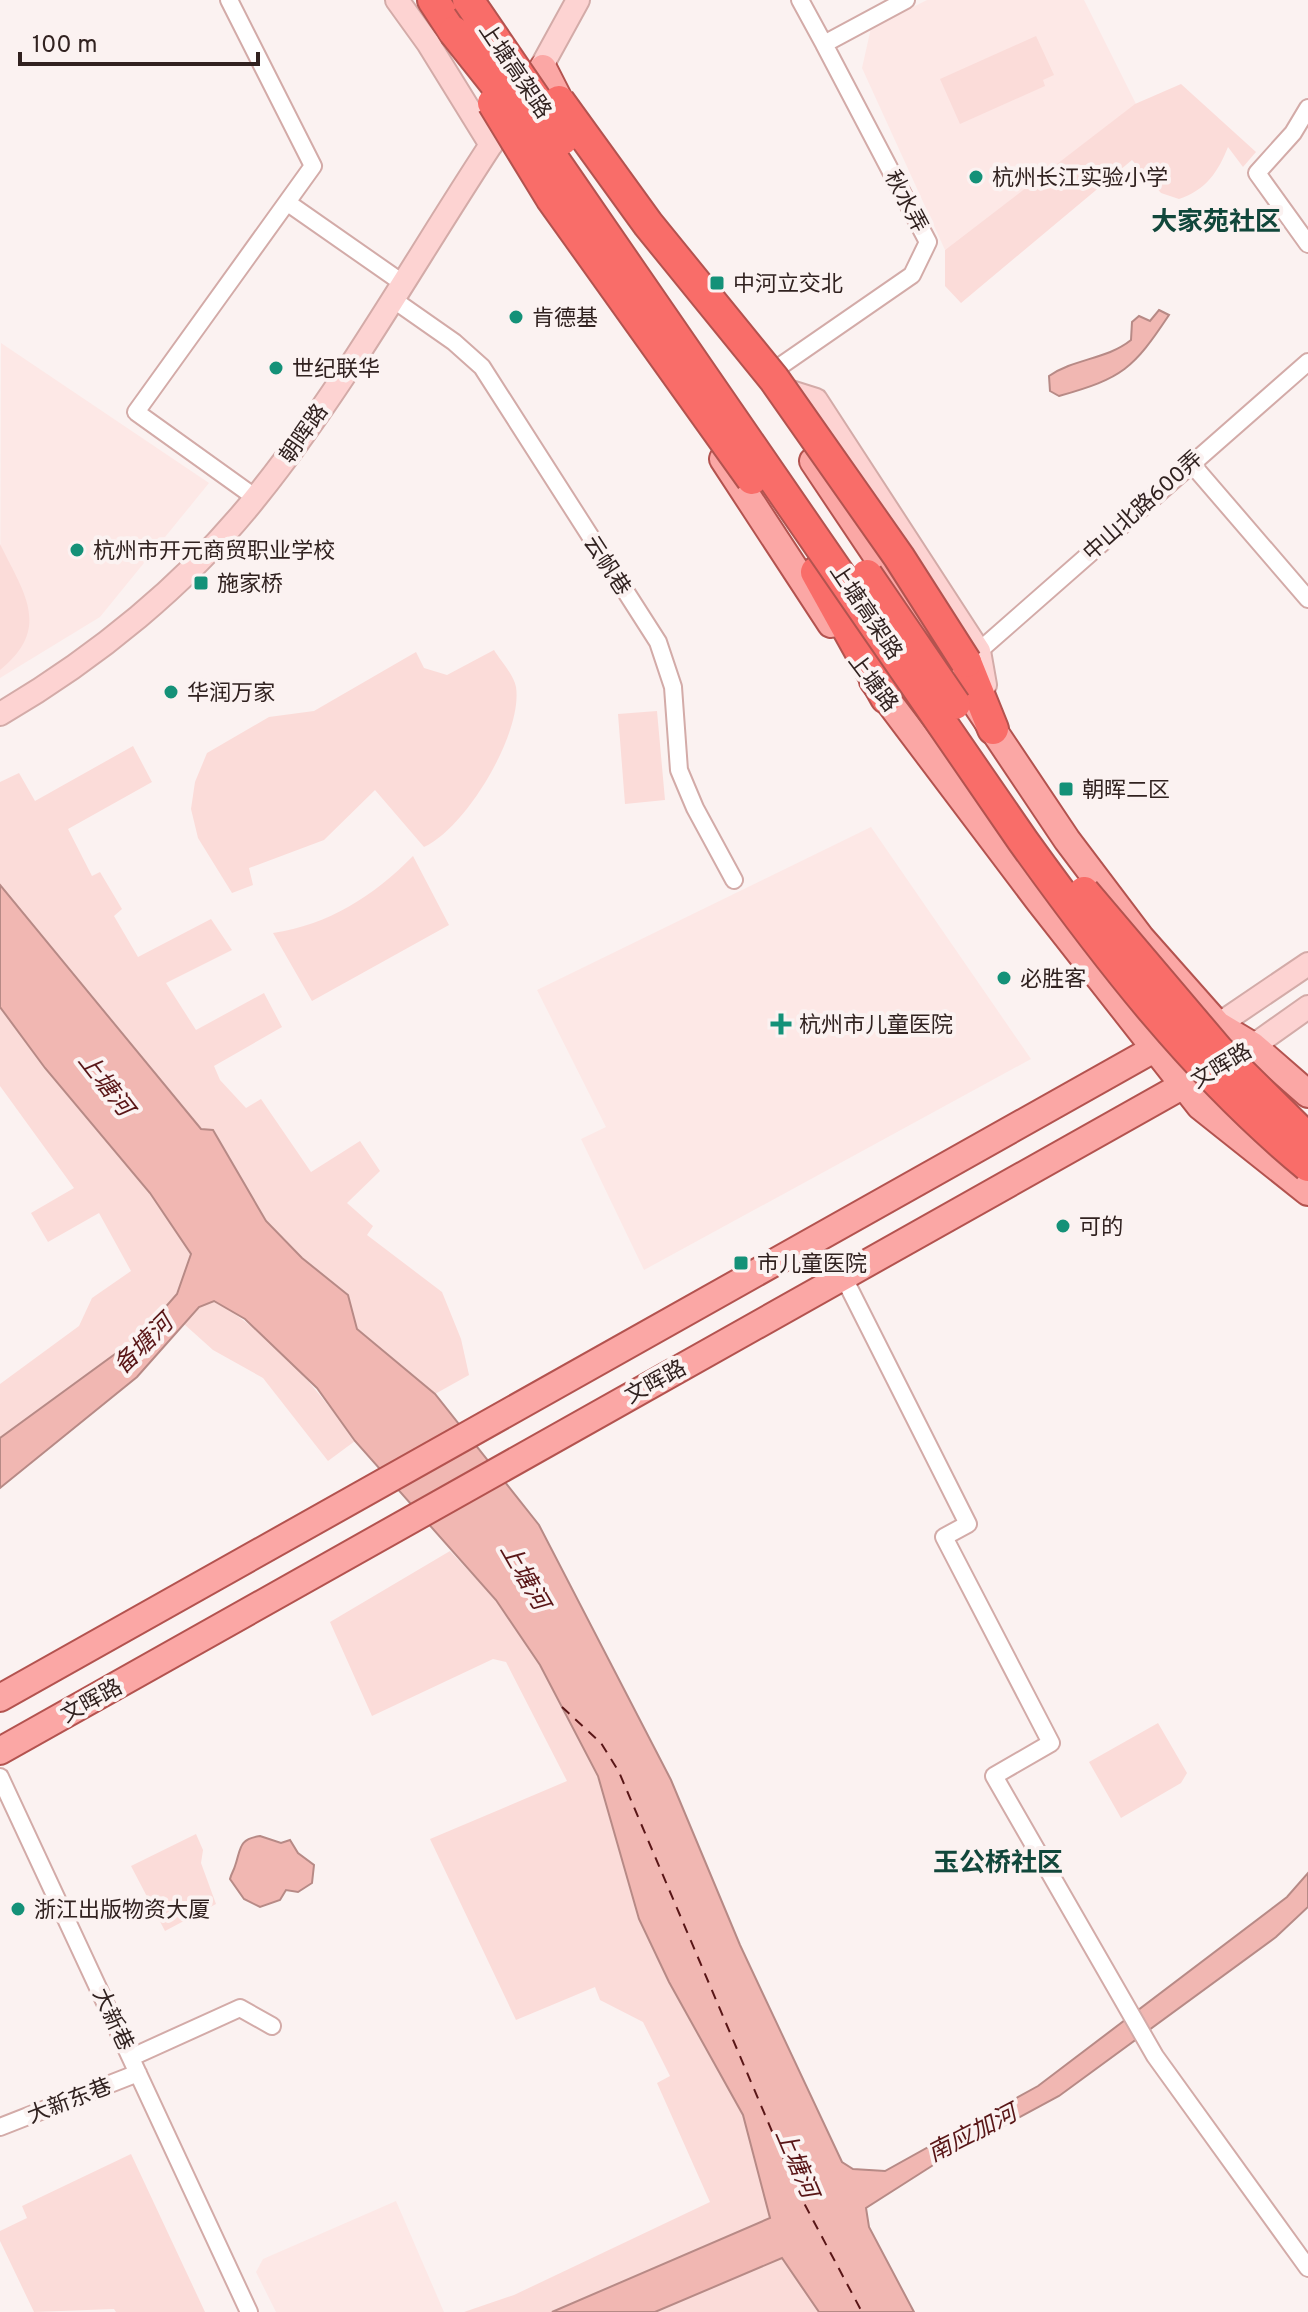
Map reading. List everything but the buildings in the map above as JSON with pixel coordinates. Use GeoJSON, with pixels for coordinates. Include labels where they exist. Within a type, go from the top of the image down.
{"type":"FeatureCollection","features":[{"type":"Feature","properties":{"kind":"highway"},"geometry":{"type":"LineString","coordinates":[[433,0],[520,152],[816,572],[886,698]]}},
{"type":"Feature","properties":{"kind":"highway","name":"上塘高架路"},"geometry":{"type":"LineString","coordinates":[[468,0],[1083,890],[1218,1050],[1308,1139]]}},
{"type":"Feature","properties":{"kind":"highway"},"geometry":{"type":"LineString","coordinates":[[490,0],[621,188],[774,379],[972,656],[993,729]]}},
{"type":"Feature","properties":{"kind":"highway","name":"上塘高架路"},"geometry":{"type":"LineString","coordinates":[[454,32],[543,144],[1023,841],[1101,949],[1156,1016],[1273,1138],[1308,1166]]}},
{"type":"Feature","properties":{"kind":"main road"},"geometry":{"type":"LineString","coordinates":[[543,68],[592,161],[652,247],[758,382],[1067,840],[1141,938],[1218,1025],[1253,1046],[1308,1094]]}},
{"type":"Feature","properties":{"kind":"main road","name":"上塘路"},"geometry":{"type":"LineString","coordinates":[[509,117],[601,255],[666,371],[760,518],[886,698],[1200,1106],[1308,1192]]}},
{"type":"Feature","properties":{"kind":"main road","name":"文晖路"},"geometry":{"type":"LineString","coordinates":[[0,1698],[1154,1049],[1218,1025]]}},
{"type":"Feature","properties":{"kind":"main road","name":"文晖路"},"geometry":{"type":"LineString","coordinates":[[0,1751],[1253,1046]]}},
{"type":"Feature","properties":{"kind":"street"},"geometry":{"type":"LineString","coordinates":[[229,0],[313,166],[136,412],[256,498]]}},
{"type":"Feature","properties":{"kind":"street"},"geometry":{"type":"LineString","coordinates":[[397,0],[428,43],[491,145]]}},
{"type":"Feature","properties":{"kind":"street","name":"朝晖路"},"geometry":{"type":"LineString","coordinates":[[0,714],[77,666],[159,599],[256,498],[399,292],[543,68],[578,0]]}},
{"type":"Feature","properties":{"kind":"street"},"geometry":{"type":"LineString","coordinates":[[800,0],[824,44],[906,0]]}},
{"type":"Feature","properties":{"kind":"street","name":"秋水弄"},"geometry":{"type":"LineString","coordinates":[[758,382],[912,275],[928,242],[824,44]]}},
{"type":"Feature","properties":{"kind":"street"},"geometry":{"type":"LineString","coordinates":[[1308,108],[1293,133],[1257,173],[1308,244]]}},
{"type":"Feature","properties":{"kind":"street","name":"云帆巷"},"geometry":{"type":"LineString","coordinates":[[288,203],[399,292],[482,367],[658,642],[673,687],[679,770],[695,808],[734,880]]}},
{"type":"Feature","properties":{"kind":"street","name":"中山北路600弄"},"geometry":{"type":"LineString","coordinates":[[972,656],[1190,462],[1308,362]]}},
{"type":"Feature","properties":{"kind":"street"},"geometry":{"type":"LineString","coordinates":[[758,382],[816,400],[972,656]]}},
{"type":"Feature","properties":{"kind":"street"},"geometry":{"type":"LineString","coordinates":[[1190,462],[1308,599]]}},
{"type":"Feature","properties":{"kind":"street","name":"文晖路"},"geometry":{"type":"LineString","coordinates":[[1218,1025],[1308,964]]}},
{"type":"Feature","properties":{"kind":"street","name":"文晖路"},"geometry":{"type":"LineString","coordinates":[[1253,1046],[1308,1007]]}},
{"type":"Feature","properties":{"kind":"street"},"geometry":{"type":"LineString","coordinates":[[843,1276],[968,1524],[944,1537],[1051,1743],[994,1776],[1155,2056],[1308,2268]]}},
{"type":"Feature","properties":{"kind":"street","name":"大新巷"},"geometry":{"type":"LineString","coordinates":[[0,1777],[249,2312]]}},
{"type":"Feature","properties":{"kind":"street","name":"大新东巷"},"geometry":{"type":"LineString","coordinates":[[0,2127],[135,2065],[240,2008],[272,2026]]}},
{"type":"Feature","properties":{"kind":"shaded area","name":"杭州长江实验小学"},"geometry":{"type":"Polygon","coordinates":[[[927,0],[1084,0],[1136,104],[945,250],[862,68],[871,28],[927,0]]]}},
{"type":"Feature","properties":{"kind":"shaded area"},"geometry":{"type":"Polygon","coordinates":[[[1036,36],[1054,75],[1043,80],[1045,86],[960,124],[940,79],[1036,36]]]}},
{"type":"Feature","properties":{"kind":"shaded area"},"geometry":{"type":"Polygon","coordinates":[[[1181,84],[1256,152],[1243,167],[1228,147],[1210,179],[1197,191],[1179,199],[1161,193],[1132,160],[961,303],[945,286],[945,250],[1135,104],[1181,84]]]}},
{"type":"Feature","properties":{"kind":"shaded area","name":"杭州市开元商贸职业学校"},"geometry":{"type":"Polygon","coordinates":[[[1,343],[209,483],[100,617],[0,678],[1,343]]]}},
{"type":"Feature","properties":{"kind":"shaded area"},"geometry":{"type":"Polygon","coordinates":[[[0,544],[24,594],[29,625],[16,655],[0,670],[0,544]]]}},
{"type":"Feature","properties":{"kind":"shaded area"},"geometry":{"type":"Polygon","coordinates":[[[494,650],[515,682],[516,706],[510,729],[488,777],[457,820],[440,837],[424,847],[375,790],[324,840],[249,868],[253,885],[232,893],[198,838],[191,809],[195,782],[207,753],[269,717],[314,711],[416,652],[424,668],[447,675],[494,650]]]}},
{"type":"Feature","properties":{"kind":"shaded area"},"geometry":{"type":"Polygon","coordinates":[[[657,711],[665,800],[625,804],[618,714],[657,711]]]}},
{"type":"Feature","properties":{"kind":"shaded area"},"geometry":{"type":"Polygon","coordinates":[[[133,746],[152,782],[68,829],[92,876],[100,872],[122,909],[114,916],[138,957],[211,919],[232,950],[166,983],[196,1030],[264,993],[282,1027],[214,1066],[220,1080],[246,1108],[261,1099],[311,1172],[360,1141],[380,1171],[347,1203],[373,1226],[367,1235],[442,1292],[461,1339],[469,1375],[435,1394],[357,1329],[348,1295],[302,1258],[266,1221],[214,1130],[201,1129],[17,910],[0,885],[0,782],[19,773],[35,801],[133,746]]]}},
{"type":"Feature","properties":{"kind":"shaded area","name":"杭州市儿童医院"},"geometry":{"type":"Polygon","coordinates":[[[871,827],[1031,1059],[644,1270],[581,1139],[606,1127],[537,990],[871,827]]]}},
{"type":"Feature","properties":{"kind":"shaded area"},"geometry":{"type":"Polygon","coordinates":[[[413,856],[449,925],[312,1001],[273,933],[331,916],[366,896],[413,856]]]}},
{"type":"Feature","properties":{"kind":"shaded area"},"geometry":{"type":"Polygon","coordinates":[[[0,1007],[45,1068],[150,1193],[191,1254],[177,1294],[141,1335],[0,1438],[0,1384],[79,1326],[92,1298],[131,1271],[99,1213],[48,1242],[31,1213],[74,1188],[0,1086],[0,1007]]]}},
{"type":"Feature","properties":{"kind":"shaded area"},"geometry":{"type":"Polygon","coordinates":[[[214,1301],[274,1346],[325,1401],[355,1441],[328,1461],[263,1378],[213,1350],[184,1324],[199,1307],[214,1301]]]}},
{"type":"Feature","properties":{"kind":"shaded area"},"geometry":{"type":"Polygon","coordinates":[[[450,1551],[496,1600],[540,1666],[598,1776],[639,1919],[669,1982],[743,2115],[770,2218],[552,2312],[464,2312],[514,2295],[710,2202],[657,2083],[670,2076],[643,2022],[600,2000],[595,1987],[516,2020],[430,1839],[567,1781],[506,1662],[493,1659],[372,1716],[330,1622],[450,1551]]]}},
{"type":"Feature","properties":{"kind":"shaded area"},"geometry":{"type":"Polygon","coordinates":[[[1158,1723],[1187,1773],[1181,1783],[1121,1818],[1089,1762],[1158,1723]]]}},
{"type":"Feature","properties":{"kind":"shaded area"},"geometry":{"type":"Polygon","coordinates":[[[196,1834],[203,1850],[201,1863],[216,1904],[165,1931],[131,1866],[196,1834]]]}},
{"type":"Feature","properties":{"kind":"shaded area"},"geometry":{"type":"Polygon","coordinates":[[[131,2154],[205,2312],[116,2312],[114,2309],[34,2312],[0,2241],[0,2231],[27,2218],[22,2206],[131,2154]]]}},
{"type":"Feature","properties":{"kind":"shaded area"},"geometry":{"type":"Polygon","coordinates":[[[396,2201],[444,2312],[276,2312],[256,2272],[263,2259],[396,2201]]]}},
{"type":"Feature","properties":{"kind":"shaded area"},"geometry":{"type":"Polygon","coordinates":[[[782,2258],[819,2312],[655,2312],[782,2258]]]}},
{"type":"Feature","properties":{"kind":"water"},"geometry":{"type":"Polygon","coordinates":[[[1159,310],[1169,315],[1146,348],[1124,369],[1098,383],[1059,396],[1050,391],[1049,376],[1121,347],[1131,340],[1132,322],[1139,316],[1150,321],[1159,310]]]}},
{"type":"Feature","properties":{"kind":"water"},"geometry":{"type":"Polygon","coordinates":[[[0,885],[201,1129],[213,1130],[266,1221],[302,1258],[348,1295],[357,1329],[435,1394],[539,1525],[671,1780],[740,1945],[842,2162],[853,2169],[885,2171],[1038,2086],[1287,1897],[1308,1873],[1308,1907],[1276,1937],[1059,2096],[949,2155],[866,2208],[869,2227],[914,2312],[819,2312],[782,2258],[655,2312],[552,2312],[770,2218],[743,2115],[669,1982],[639,1919],[598,1776],[540,1665],[496,1600],[355,1441],[317,1388],[245,1319],[214,1301],[199,1307],[137,1377],[0,1488],[0,1438],[141,1335],[177,1294],[191,1254],[150,1193],[45,1068],[0,1007],[0,885]]]}},
{"type":"Feature","properties":{"kind":"water"},"geometry":{"type":"Polygon","coordinates":[[[260,1836],[281,1843],[290,1840],[298,1853],[314,1865],[312,1883],[298,1892],[286,1890],[280,1900],[260,1907],[244,1899],[230,1879],[244,1842],[260,1836]]]}},
{"type":"Feature","properties":{"kind":"ferry route"},"geometry":{"type":"LineString","coordinates":[[562,1707],[601,1743],[619,1772],[797,2190],[862,2312]]}},
{"type":"Feature","properties":{"kind":"place","name":"杭州长江实验小学"},"geometry":{"type":"Point","coordinates":[976,177]}},
{"type":"Feature","properties":{"kind":"place","name":"中河立交北"},"geometry":{"type":"Point","coordinates":[717,283]}},
{"type":"Feature","properties":{"kind":"place","name":"肯德基"},"geometry":{"type":"Point","coordinates":[516,317]}},
{"type":"Feature","properties":{"kind":"place","name":"世纪联华"},"geometry":{"type":"Point","coordinates":[276,368]}},
{"type":"Feature","properties":{"kind":"place","name":"杭州市开元商贸职业学校"},"geometry":{"type":"Point","coordinates":[77,550]}},
{"type":"Feature","properties":{"kind":"place","name":"施家桥"},"geometry":{"type":"Point","coordinates":[201,583]}},
{"type":"Feature","properties":{"kind":"place","name":"华润万家"},"geometry":{"type":"Point","coordinates":[171,692]}},
{"type":"Feature","properties":{"kind":"place","name":"朝晖二区"},"geometry":{"type":"Point","coordinates":[1066,789]}},
{"type":"Feature","properties":{"kind":"place","name":"必胜客"},"geometry":{"type":"Point","coordinates":[1004,978]}},
{"type":"Feature","properties":{"kind":"place","name":"杭州市儿童医院"},"geometry":{"type":"Point","coordinates":[781,1024]}},
{"type":"Feature","properties":{"kind":"place","name":"可的"},"geometry":{"type":"Point","coordinates":[1063,1226]}},
{"type":"Feature","properties":{"kind":"place","name":"市儿童医院"},"geometry":{"type":"Point","coordinates":[741,1263]}},
{"type":"Feature","properties":{"kind":"place","name":"浙江出版物资大厦"},"geometry":{"type":"Point","coordinates":[18,1909]}},
{"type":"Feature","properties":{"kind":"district","name":"大家苑社区"},"geometry":{"type":"Point","coordinates":[1216,221]}},
{"type":"Feature","properties":{"kind":"district","name":"玉公桥社区"},"geometry":{"type":"Point","coordinates":[998,1862]}},
{"type":"Feature","properties":{"kind":"water label","name":"上塘河"},"geometry":{"type":"Point","coordinates":[106,1084]}},
{"type":"Feature","properties":{"kind":"water label","name":"备塘河"},"geometry":{"type":"Point","coordinates":[143,1344]}},
{"type":"Feature","properties":{"kind":"water label","name":"上塘河"},"geometry":{"type":"Point","coordinates":[525,1576]}},
{"type":"Feature","properties":{"kind":"water label","name":"南应加河"},"geometry":{"type":"Point","coordinates":[972,2133]}},
{"type":"Feature","properties":{"kind":"water label","name":"上塘河"},"geometry":{"type":"Point","coordinates":[797,2163]}}]}
